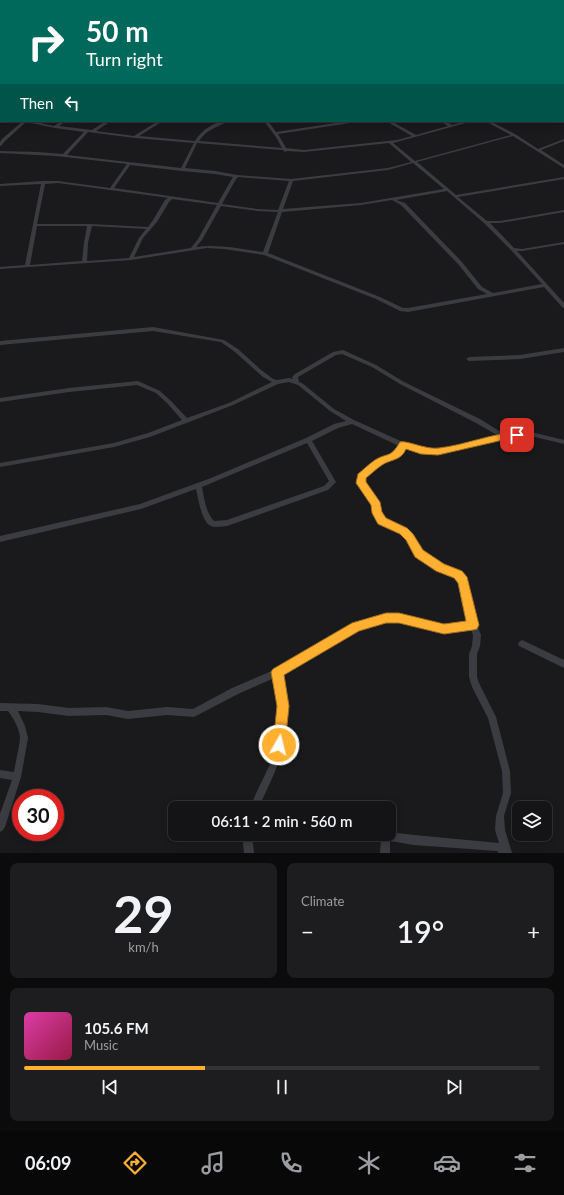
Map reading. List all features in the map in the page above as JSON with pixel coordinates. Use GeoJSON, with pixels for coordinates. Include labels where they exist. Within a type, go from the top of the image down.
{"type":"FeatureCollection","features":[{"type":"Feature","properties":{"kind":"street"},"geometry":{"type":"LineString","coordinates":[[0,145],[3,140],[25,122]]}},
{"type":"Feature","properties":{"kind":"street"},"geometry":{"type":"LineString","coordinates":[[31,122],[90,132],[285,151],[316,150],[390,142],[467,122]]}},
{"type":"Feature","properties":{"kind":"street"},"geometry":{"type":"LineString","coordinates":[[55,127],[62,122]]}},
{"type":"Feature","properties":{"kind":"street"},"geometry":{"type":"LineString","coordinates":[[64,156],[90,132],[107,122]]}},
{"type":"Feature","properties":{"kind":"street"},"geometry":{"type":"LineString","coordinates":[[135,137],[159,122]]}},
{"type":"Feature","properties":{"kind":"street"},"geometry":{"type":"LineString","coordinates":[[182,170],[195,143],[202,133],[208,128],[223,122]]}},
{"type":"Feature","properties":{"kind":"street"},"geometry":{"type":"LineString","coordinates":[[267,122],[285,151]]}},
{"type":"Feature","properties":{"kind":"street"},"geometry":{"type":"LineString","coordinates":[[275,133],[350,122]]}},
{"type":"Feature","properties":{"kind":"street"},"geometry":{"type":"LineString","coordinates":[[390,122],[415,136]]}},
{"type":"Feature","properties":{"kind":"street"},"geometry":{"type":"LineString","coordinates":[[444,122],[451,126]]}},
{"type":"Feature","properties":{"kind":"street"},"geometry":{"type":"LineString","coordinates":[[489,122],[514,135],[564,167]]}},
{"type":"Feature","properties":{"kind":"street"},"geometry":{"type":"LineString","coordinates":[[0,152],[32,152],[182,170],[208,171],[237,176],[291,180],[368,172],[414,162],[514,135]]}},
{"type":"Feature","properties":{"kind":"street"},"geometry":{"type":"LineString","coordinates":[[538,150],[564,140]]}},
{"type":"Feature","properties":{"kind":"street"},"geometry":{"type":"LineString","coordinates":[[390,142],[486,222],[513,249],[564,306]]}},
{"type":"Feature","properties":{"kind":"street"},"geometry":{"type":"LineString","coordinates":[[111,189],[130,164]]}},
{"type":"Feature","properties":{"kind":"street"},"geometry":{"type":"LineString","coordinates":[[193,248],[200,240],[234,178],[237,176]]}},
{"type":"Feature","properties":{"kind":"street"},"geometry":{"type":"LineString","coordinates":[[455,196],[564,178]]}},
{"type":"Feature","properties":{"kind":"street"},"geometry":{"type":"LineString","coordinates":[[265,254],[291,180]]}},
{"type":"Feature","properties":{"kind":"street"},"geometry":{"type":"LineString","coordinates":[[27,266],[43,182]]}},
{"type":"Feature","properties":{"kind":"street"},"geometry":{"type":"LineString","coordinates":[[0,185],[58,182],[280,212],[361,204],[447,190]]}},
{"type":"Feature","properties":{"kind":"street"},"geometry":{"type":"LineString","coordinates":[[131,259],[141,238],[167,201],[172,197]]}},
{"type":"Feature","properties":{"kind":"street"},"geometry":{"type":"LineString","coordinates":[[393,199],[403,204],[460,263],[480,288],[492,295]]}},
{"type":"Feature","properties":{"kind":"street"},"geometry":{"type":"LineString","coordinates":[[486,222],[507,221],[564,211]]}},
{"type":"Feature","properties":{"kind":"street"},"geometry":{"type":"LineString","coordinates":[[36,225],[90,225],[149,228]]}},
{"type":"Feature","properties":{"kind":"street"},"geometry":{"type":"LineString","coordinates":[[84,262],[90,225]]}},
{"type":"Feature","properties":{"kind":"street"},"geometry":{"type":"LineString","coordinates":[[513,249],[522,250],[564,244]]}},
{"type":"Feature","properties":{"kind":"street"},"geometry":{"type":"LineString","coordinates":[[0,268],[131,259],[193,248],[224,248],[265,254],[378,298],[402,310],[413,310],[544,285]]}},
{"type":"Feature","properties":{"kind":"street"},"geometry":{"type":"LineString","coordinates":[[0,343],[153,329],[217,340],[232,345],[268,380],[277,382]]}},
{"type":"Feature","properties":{"kind":"street"},"geometry":{"type":"LineString","coordinates":[[469,359],[520,357],[564,350]]}},
{"type":"Feature","properties":{"kind":"street"},"geometry":{"type":"LineString","coordinates":[[297,383],[295,377],[297,375],[335,353],[343,352],[374,366],[402,383],[503,436]]}},
{"type":"Feature","properties":{"kind":"street"},"geometry":{"type":"LineString","coordinates":[[0,465],[114,445],[150,435],[231,404],[277,382],[289,380],[297,383],[332,410],[352,422],[403,445],[421,451],[438,452],[503,436],[531,434],[564,442]]}},
{"type":"Feature","properties":{"kind":"street"},"geometry":{"type":"LineString","coordinates":[[0,400],[69,390],[138,383],[158,392],[186,421]]}},
{"type":"Feature","properties":{"kind":"street"},"geometry":{"type":"LineString","coordinates":[[0,539],[141,506],[198,485],[308,440],[336,426],[352,422]]}},
{"type":"Feature","properties":{"kind":"street"},"geometry":{"type":"LineString","coordinates":[[198,485],[210,522],[217,524],[252,515],[326,488],[333,482],[308,440]]}},
{"type":"Feature","properties":{"kind":"street"},"geometry":{"type":"LineString","coordinates":[[403,445],[399,453],[380,462],[363,474],[360,480],[376,504],[377,513],[382,521],[404,531],[419,554],[440,567],[458,575],[463,581],[473,625],[477,635],[476,646],[472,654],[473,677],[492,717],[506,771],[507,793],[500,816],[500,830],[507,853]]}},
{"type":"Feature","properties":{"kind":"street"},"geometry":{"type":"LineString","coordinates":[[0,707],[10,706],[38,708],[69,712],[106,711],[128,715],[167,711],[194,713],[277,672],[356,627],[386,618],[399,618],[444,629],[473,625]]}},
{"type":"Feature","properties":{"kind":"street"},"geometry":{"type":"LineString","coordinates":[[522,644],[564,664]]}},
{"type":"Feature","properties":{"kind":"street"},"geometry":{"type":"LineString","coordinates":[[257,801],[277,756],[281,733],[283,706],[277,672]]}},
{"type":"Feature","properties":{"kind":"street"},"geometry":{"type":"LineString","coordinates":[[0,826],[17,777],[24,738],[21,726],[10,706]]}},
{"type":"Feature","properties":{"kind":"street"},"geometry":{"type":"LineString","coordinates":[[0,774],[17,777]]}},
{"type":"Feature","properties":{"kind":"street"},"geometry":{"type":"LineString","coordinates":[[396,837],[498,847],[507,853]]}},
{"type":"Feature","properties":{"kind":"street"},"geometry":{"type":"LineString","coordinates":[[248,841],[249,853]]}},
{"type":"Feature","properties":{"kind":"street"},"geometry":{"type":"LineString","coordinates":[[385,853],[386,841]]}},
{"type":"Feature","properties":{"kind":"route"},"geometry":{"type":"LineString","coordinates":[[279,745],[283,706],[277,672],[336,637],[356,627],[386,618],[399,618],[444,629],[473,625],[463,581],[458,575],[440,567],[419,554],[404,531],[390,526],[379,518],[376,504],[361,483],[360,480],[363,474],[377,463],[391,458],[399,453],[403,445],[421,451],[438,452],[503,436],[517,435]]}}]}
